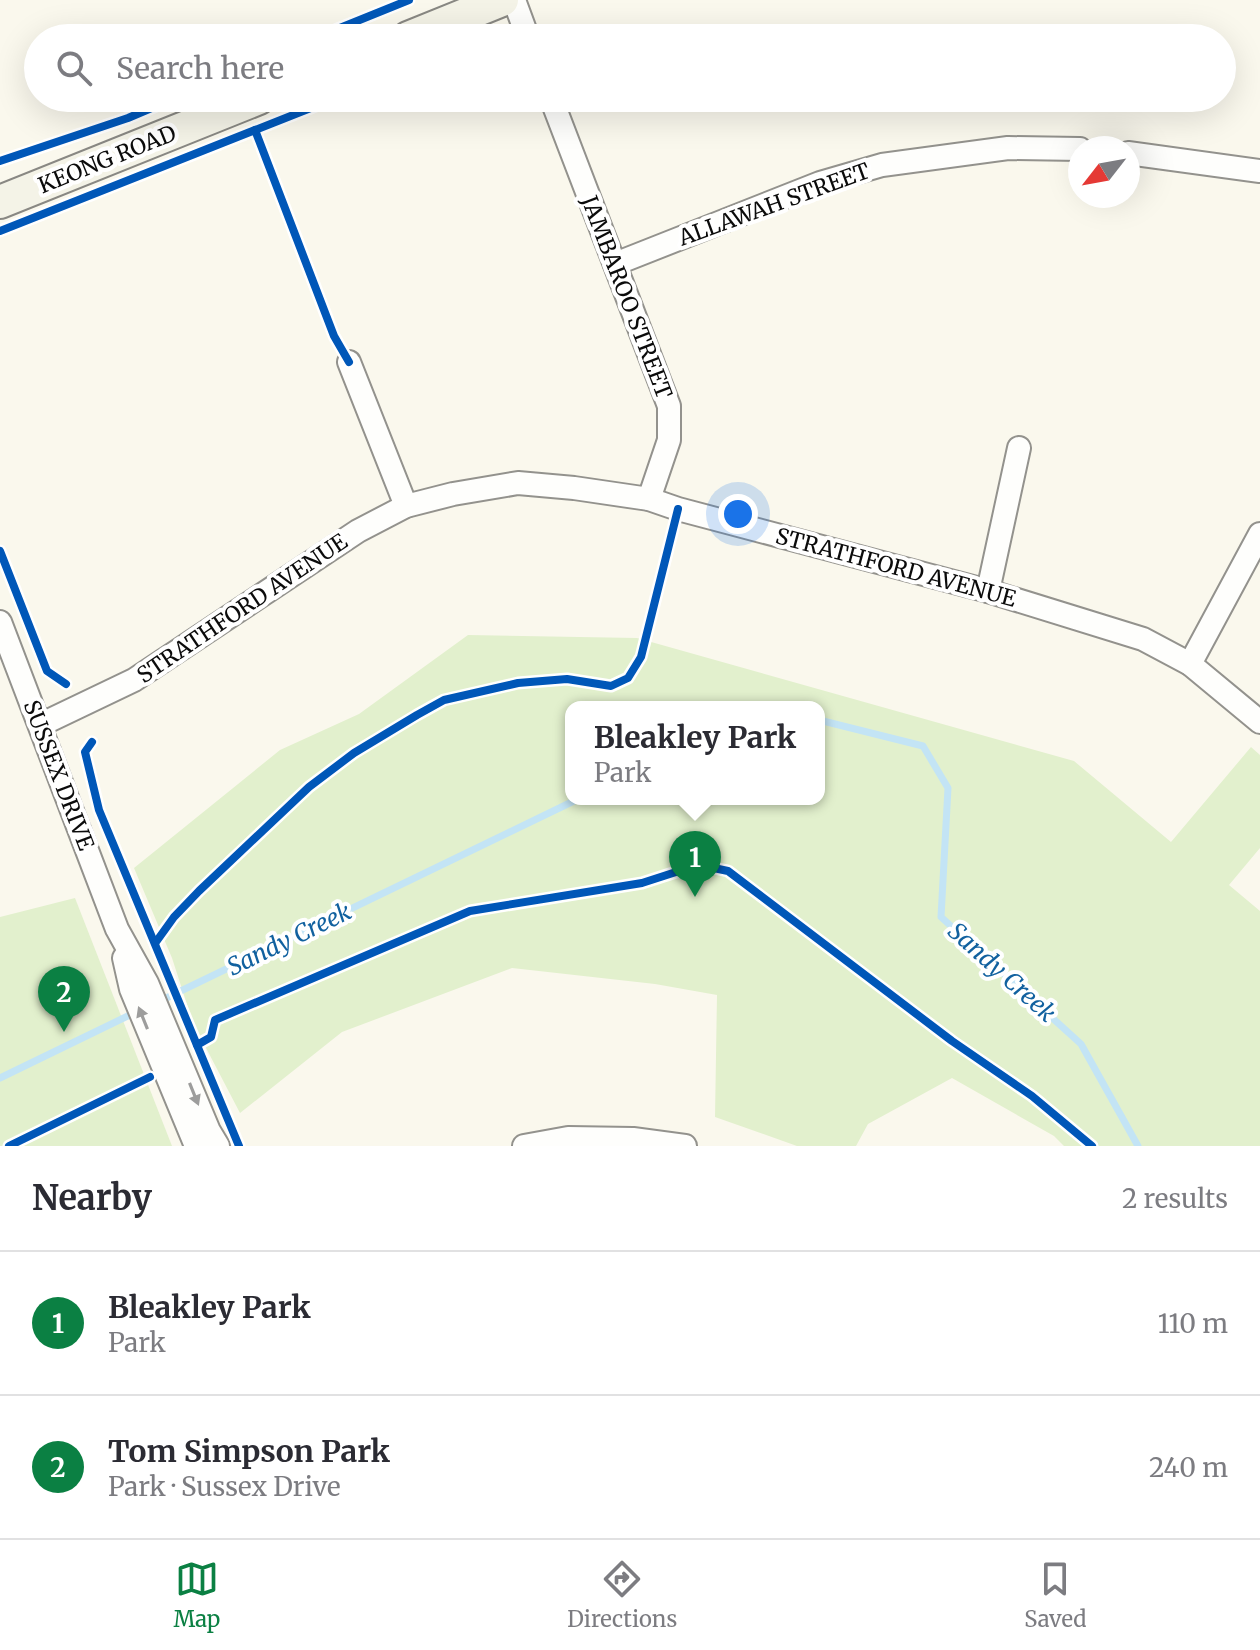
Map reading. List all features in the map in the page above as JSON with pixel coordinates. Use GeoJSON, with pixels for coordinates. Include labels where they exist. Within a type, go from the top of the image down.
{"type":"FeatureCollection","features":[{"type":"Feature","properties":{"kind":"street"},"geometry":{"type":"LineString","coordinates":[[443,24],[502,0]]}},
{"type":"Feature","properties":{"kind":"street"},"geometry":{"type":"LineString","coordinates":[[514,0],[523,24]]}},
{"type":"Feature","properties":{"kind":"street","name":"KEONG ROAD"},"geometry":{"type":"LineString","coordinates":[[0,202],[224,112]]}},
{"type":"Feature","properties":{"kind":"street","name":"JAMBAROO STREET"},"geometry":{"type":"LineString","coordinates":[[556,112],[669,406],[669,440],[649,499]]}},
{"type":"Feature","properties":{"kind":"street","name":"ALLAWAH STREET"},"geometry":{"type":"LineString","coordinates":[[615,264],[820,183],[882,165],[1008,148],[1068,149]]}},
{"type":"Feature","properties":{"kind":"street"},"geometry":{"type":"LineString","coordinates":[[1140,155],[1260,171]]}},
{"type":"Feature","properties":{"kind":"street"},"geometry":{"type":"LineString","coordinates":[[349,362],[406,506]]}},
{"type":"Feature","properties":{"kind":"street"},"geometry":{"type":"LineString","coordinates":[[988,591],[1019,448]]}},
{"type":"Feature","properties":{"kind":"street","name":"STRATHFORD AVENUE"},"geometry":{"type":"LineString","coordinates":[[40,725],[134,680],[358,531],[406,506],[518,483],[649,499],[988,591],[1143,639],[1190,664],[1260,722]]}},
{"type":"Feature","properties":{"kind":"street"},"geometry":{"type":"LineString","coordinates":[[1190,664],[1260,534]]}},
{"type":"Feature","properties":{"kind":"street","name":"SUSSEX DRIVE"},"geometry":{"type":"LineString","coordinates":[[0,624],[139,986],[164,1044],[218,1146]]}},
{"type":"Feature","properties":{"kind":"street","name":"SUSSEX DRIVE"},"geometry":{"type":"LineString","coordinates":[[164,1044],[196,1146]]}},
{"type":"Feature","properties":{"kind":"street"},"geometry":{"type":"LineString","coordinates":[[524,1146],[581,1138],[633,1139],[685,1146]]}},
{"type":"Feature","properties":{"kind":"green space"},"geometry":{"type":"Polygon","coordinates":[[[468,635],[637,638],[1074,761],[1171,842],[1251,747],[1260,755],[1260,848],[1229,885],[1260,911],[1260,1146],[1064,1146],[1054,1136],[952,1078],[868,1124],[856,1146],[797,1146],[715,1117],[717,995],[655,984],[512,968],[342,1032],[240,1113],[193,1023],[172,958],[134,868],[280,750],[359,714],[468,635]]]}},
{"type":"Feature","properties":{"kind":"green space"},"geometry":{"type":"Polygon","coordinates":[[[75,898],[172,1146],[0,1146],[0,917],[75,898]]]}},
{"type":"Feature","properties":{"kind":"waterway","name":"Sandy Creek"},"geometry":{"type":"LineString","coordinates":[[825,722],[923,746],[948,788],[941,917],[1081,1044],[1138,1146]]}},
{"type":"Feature","properties":{"kind":"waterway","name":"Sandy Creek"},"geometry":{"type":"LineString","coordinates":[[158,1002],[566,805]]}},
{"type":"Feature","properties":{"kind":"waterway","name":"Sandy Creek"},"geometry":{"type":"LineString","coordinates":[[0,1078],[136,1012]]}},
{"type":"Feature","properties":{"kind":"cycle path"},"geometry":{"type":"LineString","coordinates":[[350,24],[409,0]]}},
{"type":"Feature","properties":{"kind":"cycle path"},"geometry":{"type":"LineString","coordinates":[[0,161],[142,112]]}},
{"type":"Feature","properties":{"kind":"cycle path"},"geometry":{"type":"LineString","coordinates":[[0,231],[301,112]]}},
{"type":"Feature","properties":{"kind":"cycle path"},"geometry":{"type":"LineString","coordinates":[[255,130],[334,336],[349,362]]}},
{"type":"Feature","properties":{"kind":"cycle path"},"geometry":{"type":"LineString","coordinates":[[156,942],[199,891],[309,787],[354,753],[417,715],[444,700],[518,683],[567,679],[611,686],[628,678],[641,657],[678,509]]}},
{"type":"Feature","properties":{"kind":"cycle path"},"geometry":{"type":"LineString","coordinates":[[0,551],[47,671],[66,684]]}},
{"type":"Feature","properties":{"kind":"cycle path"},"geometry":{"type":"LineString","coordinates":[[92,742],[85,752],[99,810],[239,1146]]}},
{"type":"Feature","properties":{"kind":"cycle path"},"geometry":{"type":"LineString","coordinates":[[197,1045],[211,1037],[215,1020],[470,911],[642,883],[676,872],[709,867],[728,871],[952,1041],[1032,1096],[1092,1146]]}},
{"type":"Feature","properties":{"kind":"cycle path"},"geometry":{"type":"LineString","coordinates":[[9,1146],[150,1077]]}},
{"type":"Feature","properties":{"kind":"place","name":"Bleakley Park"},"geometry":{"type":"Point","coordinates":[695,897]}},
{"type":"Feature","properties":{"kind":"place","name":"Tom Simpson Park"},"geometry":{"type":"Point","coordinates":[64,1032]}}]}
